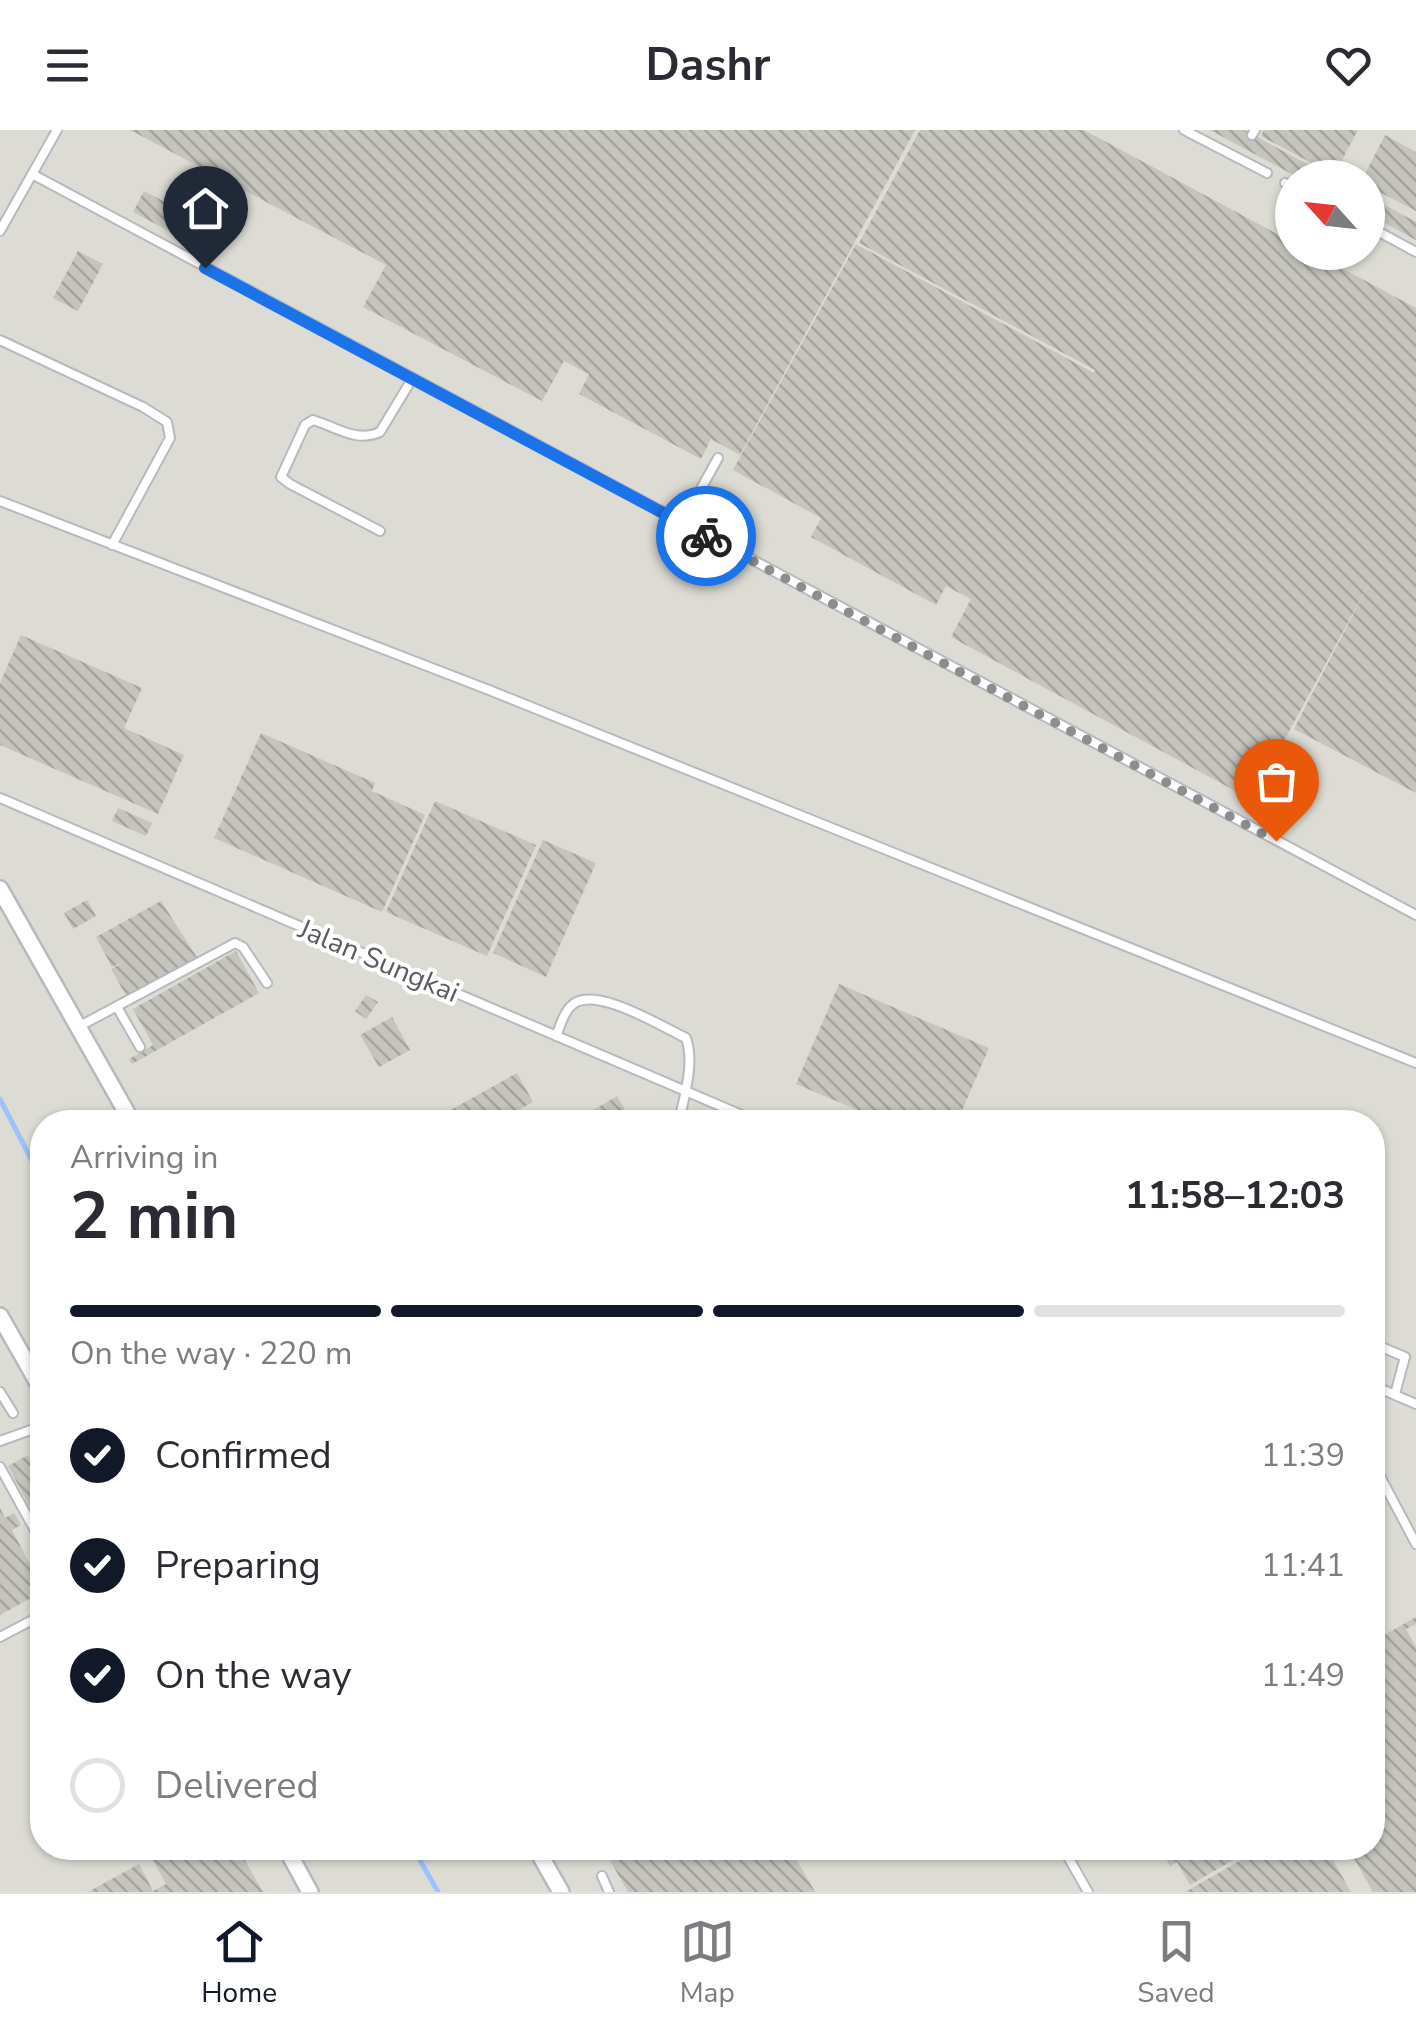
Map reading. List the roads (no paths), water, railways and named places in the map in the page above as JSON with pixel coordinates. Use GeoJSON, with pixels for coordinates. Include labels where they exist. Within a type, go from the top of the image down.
{"type":"FeatureCollection","features":[{"type":"Feature","properties":{"kind":"street"},"geometry":{"type":"LineString","coordinates":[[0,888],[125,1110]]}},
{"type":"Feature","properties":{"kind":"street"},"geometry":{"type":"LineString","coordinates":[[0,1318],[30,1369]]}},
{"type":"Feature","properties":{"kind":"street"},"geometry":{"type":"LineString","coordinates":[[293,1860],[310,1892]]}},
{"type":"Feature","properties":{"kind":"street"},"geometry":{"type":"LineString","coordinates":[[545,1860],[561,1892]]}},
{"type":"Feature","properties":{"kind":"lane"},"geometry":{"type":"LineString","coordinates":[[0,231],[58,130]]}},
{"type":"Feature","properties":{"kind":"lane"},"geometry":{"type":"LineString","coordinates":[[1184,130],[1267,173]]}},
{"type":"Feature","properties":{"kind":"lane"},"geometry":{"type":"LineString","coordinates":[[1240,159],[1245,149]]}},
{"type":"Feature","properties":{"kind":"lane"},"geometry":{"type":"LineString","coordinates":[[32,174],[1416,916]]}},
{"type":"Feature","properties":{"kind":"lane"},"geometry":{"type":"LineString","coordinates":[[1385,235],[1416,252]]}},
{"type":"Feature","properties":{"kind":"lane"},"geometry":{"type":"LineString","coordinates":[[0,340],[167,422],[170,438],[112,545]]}},
{"type":"Feature","properties":{"kind":"lane"},"geometry":{"type":"LineString","coordinates":[[380,531],[281,477],[305,425],[314,420],[355,436],[373,436],[380,432],[412,379]]}},
{"type":"Feature","properties":{"kind":"lane"},"geometry":{"type":"LineString","coordinates":[[682,523],[718,458]]}},
{"type":"Feature","properties":{"kind":"lane"},"geometry":{"type":"LineString","coordinates":[[0,502],[489,690],[1416,1063]]}},
{"type":"Feature","properties":{"kind":"lane","name":"Jalan Sungkai"},"geometry":{"type":"LineString","coordinates":[[0,798],[730,1110]]}},
{"type":"Feature","properties":{"kind":"lane"},"geometry":{"type":"LineString","coordinates":[[78,1027],[235,943],[243,947],[267,983]]}},
{"type":"Feature","properties":{"kind":"lane"},"geometry":{"type":"LineString","coordinates":[[556,1036],[570,1005],[586,998],[604,1000],[686,1038],[690,1049],[681,1110]]}},
{"type":"Feature","properties":{"kind":"lane"},"geometry":{"type":"LineString","coordinates":[[117,1006],[140,1047]]}},
{"type":"Feature","properties":{"kind":"lane"},"geometry":{"type":"LineString","coordinates":[[1385,1349],[1406,1357],[1394,1394]]}},
{"type":"Feature","properties":{"kind":"lane"},"geometry":{"type":"LineString","coordinates":[[1385,1390],[1416,1404]]}},
{"type":"Feature","properties":{"kind":"lane"},"geometry":{"type":"LineString","coordinates":[[0,1392],[13,1414]]}},
{"type":"Feature","properties":{"kind":"lane"},"geometry":{"type":"LineString","coordinates":[[0,1441],[30,1430]]}},
{"type":"Feature","properties":{"kind":"lane"},"geometry":{"type":"LineString","coordinates":[[0,1467],[30,1521]]}},
{"type":"Feature","properties":{"kind":"lane"},"geometry":{"type":"LineString","coordinates":[[1385,1488],[1416,1544]]}},
{"type":"Feature","properties":{"kind":"lane"},"geometry":{"type":"LineString","coordinates":[[0,1637],[30,1621]]}},
{"type":"Feature","properties":{"kind":"lane"},"geometry":{"type":"LineString","coordinates":[[1070,1860],[1088,1892]]}},
{"type":"Feature","properties":{"kind":"lane"},"geometry":{"type":"LineString","coordinates":[[602,1876],[609,1892]]}},
{"type":"Feature","properties":{"kind":"waterway"},"geometry":{"type":"LineString","coordinates":[[0,1099],[30,1157]]}},
{"type":"Feature","properties":{"kind":"waterway"},"geometry":{"type":"LineString","coordinates":[[420,1860],[438,1892]]}}]}
